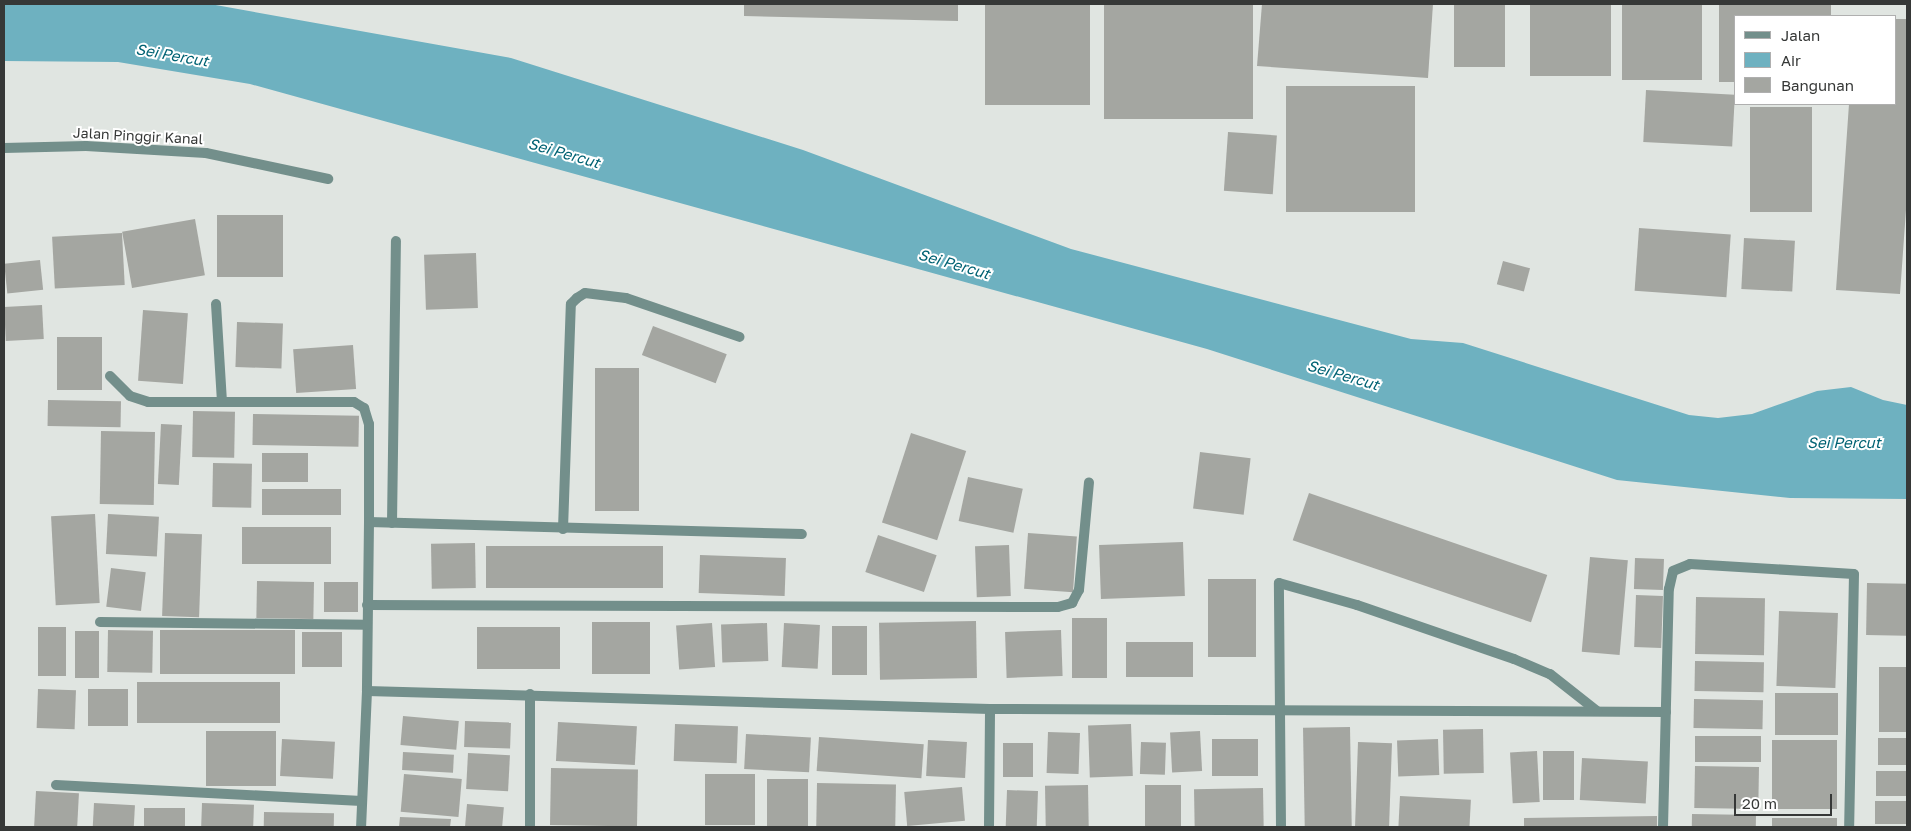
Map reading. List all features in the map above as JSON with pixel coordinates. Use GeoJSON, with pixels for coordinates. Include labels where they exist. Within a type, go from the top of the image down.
{"type":"FeatureCollection","features":[{"type":"Feature","properties":{"kind":"street","name":"Jalan Pinggir Kanal"},"geometry":{"type":"LineString","coordinates":[[4,148],[149,148],[206,153],[328,179]]}},
{"type":"Feature","properties":{"kind":"street"},"geometry":{"type":"LineString","coordinates":[[392,523],[396,241]]}},
{"type":"Feature","properties":{"kind":"street"},"geometry":{"type":"LineString","coordinates":[[563,529],[571,304],[576,298],[585,293],[626,298],[740,337]]}},
{"type":"Feature","properties":{"kind":"street"},"geometry":{"type":"LineString","coordinates":[[216,304],[222,402]]}},
{"type":"Feature","properties":{"kind":"street"},"geometry":{"type":"LineString","coordinates":[[110,376],[139,401],[354,402],[364,408],[368,424],[369,522],[367,691],[361,827]]}},
{"type":"Feature","properties":{"kind":"street"},"geometry":{"type":"LineString","coordinates":[[367,605],[1058,607],[1072,603],[1079,590],[1089,482]]}},
{"type":"Feature","properties":{"kind":"street"},"geometry":{"type":"LineString","coordinates":[[369,522],[563,529],[802,534]]}},
{"type":"Feature","properties":{"kind":"street"},"geometry":{"type":"LineString","coordinates":[[1663,827],[1669,589],[1676,568],[1690,564],[1854,574],[1849,827]]}},
{"type":"Feature","properties":{"kind":"street"},"geometry":{"type":"LineString","coordinates":[[1281,827],[1279,583],[1357,605],[1514,659],[1550,674],[1596,711]]}},
{"type":"Feature","properties":{"kind":"street"},"geometry":{"type":"LineString","coordinates":[[100,622],[367,625]]}},
{"type":"Feature","properties":{"kind":"street"},"geometry":{"type":"LineString","coordinates":[[367,691],[530,694],[990,710],[1666,712]]}},
{"type":"Feature","properties":{"kind":"street"},"geometry":{"type":"LineString","coordinates":[[530,694],[530,827]]}},
{"type":"Feature","properties":{"kind":"street"},"geometry":{"type":"LineString","coordinates":[[989,827],[990,710]]}},
{"type":"Feature","properties":{"kind":"street"},"geometry":{"type":"LineString","coordinates":[[56,785],[362,801]]}},
{"type":"Feature","properties":{"kind":"water","name":"Sei Percut"},"geometry":{"type":"Polygon","coordinates":[[[4,4],[210,4],[511,58],[803,150],[1071,249],[1411,339],[1463,343],[1689,415],[1718,418],[1752,414],[1817,391],[1851,387],[1883,400],[1907,405],[1907,499],[1790,498],[1617,480],[1207,349],[250,84],[118,62],[4,61],[4,4]]]}},
{"type":"Feature","properties":{"kind":"building"},"geometry":{"type":"Polygon","coordinates":[[[744,4],[958,4],[958,21],[744,16],[744,4]]]}},
{"type":"Feature","properties":{"kind":"building"},"geometry":{"type":"Polygon","coordinates":[[[985,4],[1090,4],[1090,105],[985,105],[985,4]]]}},
{"type":"Feature","properties":{"kind":"building"},"geometry":{"type":"Polygon","coordinates":[[[1104,4],[1253,4],[1253,119],[1104,119],[1104,4]]]}},
{"type":"Feature","properties":{"kind":"building"},"geometry":{"type":"Polygon","coordinates":[[[1262,4],[1433,4],[1428,78],[1257,66],[1262,4]]]}},
{"type":"Feature","properties":{"kind":"building"},"geometry":{"type":"Polygon","coordinates":[[[1454,4],[1505,4],[1505,67],[1454,67],[1454,4]]]}},
{"type":"Feature","properties":{"kind":"building"},"geometry":{"type":"Polygon","coordinates":[[[1530,4],[1611,4],[1611,76],[1530,76],[1530,4]]]}},
{"type":"Feature","properties":{"kind":"building"},"geometry":{"type":"Polygon","coordinates":[[[1622,4],[1702,4],[1702,80],[1622,80],[1622,4]]]}},
{"type":"Feature","properties":{"kind":"building"},"geometry":{"type":"Polygon","coordinates":[[[1719,4],[1831,4],[1831,15],[1734,15],[1734,82],[1719,82],[1719,4]]]}},
{"type":"Feature","properties":{"kind":"building"},"geometry":{"type":"Polygon","coordinates":[[[1896,19],[1907,19],[1907,196],[1900,294],[1836,290],[1849,105],[1896,105],[1896,19]]]}},
{"type":"Feature","properties":{"kind":"building"},"geometry":{"type":"Polygon","coordinates":[[[1286,86],[1415,86],[1415,212],[1286,212],[1286,86]]]}},
{"type":"Feature","properties":{"kind":"building"},"geometry":{"type":"Polygon","coordinates":[[[1646,90],[1734,95],[1732,147],[1643,142],[1646,90]]]}},
{"type":"Feature","properties":{"kind":"building"},"geometry":{"type":"Polygon","coordinates":[[[1750,107],[1812,107],[1812,212],[1750,212],[1750,107]]]}},
{"type":"Feature","properties":{"kind":"building"},"geometry":{"type":"Polygon","coordinates":[[[1228,132],[1277,135],[1273,194],[1224,191],[1228,132]]]}},
{"type":"Feature","properties":{"kind":"building"},"geometry":{"type":"Polygon","coordinates":[[[217,215],[283,215],[283,277],[217,277],[217,215]]]}},
{"type":"Feature","properties":{"kind":"building"},"geometry":{"type":"Polygon","coordinates":[[[195,219],[205,275],[132,288],[122,232],[195,219]]]}},
{"type":"Feature","properties":{"kind":"building"},"geometry":{"type":"Polygon","coordinates":[[[1639,228],[1731,234],[1726,297],[1635,291],[1639,228]]]}},
{"type":"Feature","properties":{"kind":"building"},"geometry":{"type":"Polygon","coordinates":[[[122,233],[125,285],[55,289],[52,237],[122,233]]]}},
{"type":"Feature","properties":{"kind":"building"},"geometry":{"type":"Polygon","coordinates":[[[1744,238],[1795,241],[1792,292],[1741,289],[1744,238]]]}},
{"type":"Feature","properties":{"kind":"building"},"geometry":{"type":"Polygon","coordinates":[[[476,253],[478,308],[426,310],[424,255],[476,253]]]}},
{"type":"Feature","properties":{"kind":"building"},"geometry":{"type":"Polygon","coordinates":[[[40,260],[43,290],[7,294],[4,264],[40,260]]]}},
{"type":"Feature","properties":{"kind":"building"},"geometry":{"type":"Polygon","coordinates":[[[1503,261],[1530,268],[1524,291],[1497,284],[1503,261]]]}},
{"type":"Feature","properties":{"kind":"building"},"geometry":{"type":"Polygon","coordinates":[[[42,305],[44,339],[6,341],[4,307],[42,305]]]}},
{"type":"Feature","properties":{"kind":"building"},"geometry":{"type":"Polygon","coordinates":[[[143,310],[188,313],[183,384],[138,381],[143,310]]]}},
{"type":"Feature","properties":{"kind":"building"},"geometry":{"type":"Polygon","coordinates":[[[237,322],[283,324],[281,369],[235,367],[237,322]]]}},
{"type":"Feature","properties":{"kind":"building"},"geometry":{"type":"Polygon","coordinates":[[[653,326],[727,354],[716,383],[642,355],[653,326]]]}},
{"type":"Feature","properties":{"kind":"building"},"geometry":{"type":"Polygon","coordinates":[[[57,337],[102,337],[102,390],[57,390],[57,337]]]}},
{"type":"Feature","properties":{"kind":"building"},"geometry":{"type":"Polygon","coordinates":[[[353,345],[356,389],[296,393],[293,349],[353,345]]]}},
{"type":"Feature","properties":{"kind":"building"},"geometry":{"type":"Polygon","coordinates":[[[595,368],[639,368],[639,511],[595,511],[595,368]]]}},
{"type":"Feature","properties":{"kind":"building"},"geometry":{"type":"Polygon","coordinates":[[[48,400],[121,401],[121,427],[48,426],[48,400]]]}},
{"type":"Feature","properties":{"kind":"building"},"geometry":{"type":"Polygon","coordinates":[[[193,411],[235,412],[234,458],[192,457],[193,411]]]}},
{"type":"Feature","properties":{"kind":"building"},"geometry":{"type":"Polygon","coordinates":[[[253,414],[359,416],[358,447],[252,445],[253,414]]]}},
{"type":"Feature","properties":{"kind":"building"},"geometry":{"type":"Polygon","coordinates":[[[161,424],[182,425],[179,485],[158,484],[161,424]]]}},
{"type":"Feature","properties":{"kind":"building"},"geometry":{"type":"Polygon","coordinates":[[[101,431],[155,432],[154,505],[100,504],[101,431]]]}},
{"type":"Feature","properties":{"kind":"building"},"geometry":{"type":"Polygon","coordinates":[[[911,433],[966,451],[937,540],[882,522],[911,433]]]}},
{"type":"Feature","properties":{"kind":"building"},"geometry":{"type":"Polygon","coordinates":[[[1200,452],[1251,458],[1244,515],[1193,509],[1200,452]]]}},
{"type":"Feature","properties":{"kind":"building"},"geometry":{"type":"Polygon","coordinates":[[[262,453],[308,453],[308,482],[262,482],[262,453]]]}},
{"type":"Feature","properties":{"kind":"building"},"geometry":{"type":"Polygon","coordinates":[[[213,463],[252,464],[251,508],[212,507],[213,463]]]}},
{"type":"Feature","properties":{"kind":"building"},"geometry":{"type":"Polygon","coordinates":[[[968,477],[1023,489],[1013,533],[959,521],[968,477]]]}},
{"type":"Feature","properties":{"kind":"building"},"geometry":{"type":"Polygon","coordinates":[[[262,489],[341,489],[341,515],[262,515],[262,489]]]}},
{"type":"Feature","properties":{"kind":"building"},"geometry":{"type":"Polygon","coordinates":[[[1309,493],[1547,575],[1531,622],[1293,540],[1309,493]]]}},
{"type":"Feature","properties":{"kind":"building"},"geometry":{"type":"Polygon","coordinates":[[[95,514],[100,603],[56,605],[51,516],[95,514]]]}},
{"type":"Feature","properties":{"kind":"building"},"geometry":{"type":"Polygon","coordinates":[[[108,514],[159,517],[157,557],[106,554],[108,514]]]}},
{"type":"Feature","properties":{"kind":"building"},"geometry":{"type":"Polygon","coordinates":[[[242,527],[331,527],[331,564],[242,564],[242,527]]]}},
{"type":"Feature","properties":{"kind":"building"},"geometry":{"type":"Polygon","coordinates":[[[165,533],[202,534],[199,617],[162,616],[165,533]]]}},
{"type":"Feature","properties":{"kind":"building"},"geometry":{"type":"Polygon","coordinates":[[[1028,533],[1077,536],[1073,592],[1024,589],[1028,533]]]}},
{"type":"Feature","properties":{"kind":"building"},"geometry":{"type":"Polygon","coordinates":[[[878,535],[937,555],[924,592],[865,572],[878,535]]]}},
{"type":"Feature","properties":{"kind":"building"},"geometry":{"type":"Polygon","coordinates":[[[1183,542],[1185,596],[1101,599],[1099,545],[1183,542]]]}},
{"type":"Feature","properties":{"kind":"building"},"geometry":{"type":"Polygon","coordinates":[[[475,543],[476,588],[432,589],[431,544],[475,543]]]}},
{"type":"Feature","properties":{"kind":"building"},"geometry":{"type":"Polygon","coordinates":[[[1009,545],[1011,596],[977,597],[975,546],[1009,545]]]}},
{"type":"Feature","properties":{"kind":"building"},"geometry":{"type":"Polygon","coordinates":[[[486,546],[663,546],[663,588],[486,588],[486,546]]]}},
{"type":"Feature","properties":{"kind":"building"},"geometry":{"type":"Polygon","coordinates":[[[700,555],[786,558],[785,596],[699,593],[700,555]]]}},
{"type":"Feature","properties":{"kind":"building"},"geometry":{"type":"Polygon","coordinates":[[[1590,557],[1628,560],[1620,655],[1582,652],[1590,557]]]}},
{"type":"Feature","properties":{"kind":"building"},"geometry":{"type":"Polygon","coordinates":[[[1635,558],[1664,559],[1663,590],[1634,589],[1635,558]]]}},
{"type":"Feature","properties":{"kind":"building"},"geometry":{"type":"Polygon","coordinates":[[[111,568],[146,572],[141,611],[106,607],[111,568]]]}},
{"type":"Feature","properties":{"kind":"building"},"geometry":{"type":"Polygon","coordinates":[[[1208,579],[1256,579],[1256,657],[1208,657],[1208,579]]]}},
{"type":"Feature","properties":{"kind":"building"},"geometry":{"type":"Polygon","coordinates":[[[257,581],[314,582],[313,619],[256,618],[257,581]]]}},
{"type":"Feature","properties":{"kind":"building"},"geometry":{"type":"Polygon","coordinates":[[[324,582],[358,582],[358,612],[324,612],[324,582]]]}},
{"type":"Feature","properties":{"kind":"building"},"geometry":{"type":"Polygon","coordinates":[[[1867,583],[1907,584],[1906,636],[1866,635],[1867,583]]]}},
{"type":"Feature","properties":{"kind":"building"},"geometry":{"type":"Polygon","coordinates":[[[1636,595],[1663,596],[1661,648],[1634,647],[1636,595]]]}},
{"type":"Feature","properties":{"kind":"building"},"geometry":{"type":"Polygon","coordinates":[[[1696,597],[1765,598],[1764,655],[1695,654],[1696,597]]]}},
{"type":"Feature","properties":{"kind":"building"},"geometry":{"type":"Polygon","coordinates":[[[1779,611],[1838,613],[1835,688],[1776,686],[1779,611]]]}},
{"type":"Feature","properties":{"kind":"building"},"geometry":{"type":"Polygon","coordinates":[[[1072,618],[1107,618],[1107,678],[1072,678],[1072,618]]]}},
{"type":"Feature","properties":{"kind":"building"},"geometry":{"type":"Polygon","coordinates":[[[976,621],[977,678],[880,680],[879,623],[976,621]]]}},
{"type":"Feature","properties":{"kind":"building"},"geometry":{"type":"Polygon","coordinates":[[[592,622],[650,622],[650,674],[592,674],[592,622]]]}},
{"type":"Feature","properties":{"kind":"building"},"geometry":{"type":"Polygon","coordinates":[[[712,623],[715,667],[679,669],[676,626],[712,623]]]}},
{"type":"Feature","properties":{"kind":"building"},"geometry":{"type":"Polygon","coordinates":[[[767,623],[768,661],[722,663],[721,625],[767,623]]]}},
{"type":"Feature","properties":{"kind":"building"},"geometry":{"type":"Polygon","coordinates":[[[784,623],[820,625],[818,669],[782,667],[784,623]]]}},
{"type":"Feature","properties":{"kind":"building"},"geometry":{"type":"Polygon","coordinates":[[[832,626],[867,626],[867,675],[832,675],[832,626]]]}},
{"type":"Feature","properties":{"kind":"building"},"geometry":{"type":"Polygon","coordinates":[[[38,627],[66,627],[66,676],[38,676],[38,627]]]}},
{"type":"Feature","properties":{"kind":"building"},"geometry":{"type":"Polygon","coordinates":[[[477,627],[560,627],[560,669],[477,669],[477,627]]]}},
{"type":"Feature","properties":{"kind":"building"},"geometry":{"type":"Polygon","coordinates":[[[108,630],[153,631],[152,673],[107,672],[108,630]]]}},
{"type":"Feature","properties":{"kind":"building"},"geometry":{"type":"Polygon","coordinates":[[[160,630],[295,630],[295,674],[160,674],[160,630]]]}},
{"type":"Feature","properties":{"kind":"building"},"geometry":{"type":"Polygon","coordinates":[[[1061,630],[1063,676],[1007,678],[1005,632],[1061,630]]]}},
{"type":"Feature","properties":{"kind":"building"},"geometry":{"type":"Polygon","coordinates":[[[75,631],[99,631],[99,678],[75,678],[75,631]]]}},
{"type":"Feature","properties":{"kind":"building"},"geometry":{"type":"Polygon","coordinates":[[[302,632],[342,632],[342,667],[302,667],[302,632]]]}},
{"type":"Feature","properties":{"kind":"building"},"geometry":{"type":"Polygon","coordinates":[[[1126,642],[1193,642],[1193,677],[1126,677],[1126,642]]]}},
{"type":"Feature","properties":{"kind":"building"},"geometry":{"type":"Polygon","coordinates":[[[1695,661],[1764,662],[1763,692],[1694,691],[1695,661]]]}},
{"type":"Feature","properties":{"kind":"building"},"geometry":{"type":"Polygon","coordinates":[[[1879,667],[1907,667],[1907,732],[1879,732],[1879,667]]]}},
{"type":"Feature","properties":{"kind":"building"},"geometry":{"type":"Polygon","coordinates":[[[137,682],[280,682],[280,723],[137,723],[137,682]]]}},
{"type":"Feature","properties":{"kind":"building"},"geometry":{"type":"Polygon","coordinates":[[[38,689],[76,690],[75,729],[37,728],[38,689]]]}},
{"type":"Feature","properties":{"kind":"building"},"geometry":{"type":"Polygon","coordinates":[[[88,689],[128,689],[128,726],[88,726],[88,689]]]}},
{"type":"Feature","properties":{"kind":"building"},"geometry":{"type":"Polygon","coordinates":[[[1775,693],[1838,693],[1838,735],[1775,735],[1775,693]]]}},
{"type":"Feature","properties":{"kind":"building"},"geometry":{"type":"Polygon","coordinates":[[[1694,699],[1763,700],[1762,729],[1693,728],[1694,699]]]}},
{"type":"Feature","properties":{"kind":"building"},"geometry":{"type":"Polygon","coordinates":[[[403,716],[459,721],[456,750],[400,745],[403,716]]]}},
{"type":"Feature","properties":{"kind":"building"},"geometry":{"type":"Polygon","coordinates":[[[465,721],[511,723],[510,749],[464,747],[465,721]]]}},
{"type":"Feature","properties":{"kind":"building"},"geometry":{"type":"Polygon","coordinates":[[[558,722],[637,726],[635,765],[556,761],[558,722]]]}},
{"type":"Feature","properties":{"kind":"building"},"geometry":{"type":"Polygon","coordinates":[[[675,724],[738,726],[737,763],[674,761],[675,724]]]}},
{"type":"Feature","properties":{"kind":"building"},"geometry":{"type":"Polygon","coordinates":[[[1131,724],[1133,776],[1090,777],[1088,726],[1131,724]]]}},
{"type":"Feature","properties":{"kind":"building"},"geometry":{"type":"Polygon","coordinates":[[[1350,727],[1352,827],[1305,827],[1303,728],[1350,727]]]}},
{"type":"Feature","properties":{"kind":"building"},"geometry":{"type":"Polygon","coordinates":[[[1483,729],[1484,773],[1444,774],[1443,730],[1483,729]]]}},
{"type":"Feature","properties":{"kind":"building"},"geometry":{"type":"Polygon","coordinates":[[[206,731],[276,731],[276,786],[206,786],[206,731]]]}},
{"type":"Feature","properties":{"kind":"building"},"geometry":{"type":"Polygon","coordinates":[[[1200,731],[1202,771],[1172,773],[1170,733],[1200,731]]]}},
{"type":"Feature","properties":{"kind":"building"},"geometry":{"type":"Polygon","coordinates":[[[1048,732],[1080,733],[1079,774],[1047,773],[1048,732]]]}},
{"type":"Feature","properties":{"kind":"building"},"geometry":{"type":"Polygon","coordinates":[[[746,734],[811,737],[809,772],[744,769],[746,734]]]}},
{"type":"Feature","properties":{"kind":"building"},"geometry":{"type":"Polygon","coordinates":[[[1695,736],[1761,736],[1761,762],[1695,762],[1695,736]]]}},
{"type":"Feature","properties":{"kind":"building"},"geometry":{"type":"Polygon","coordinates":[[[819,737],[924,744],[921,778],[817,771],[819,737]]]}},
{"type":"Feature","properties":{"kind":"building"},"geometry":{"type":"Polygon","coordinates":[[[1878,738],[1907,738],[1907,765],[1878,765],[1878,738]]]}},
{"type":"Feature","properties":{"kind":"building"},"geometry":{"type":"Polygon","coordinates":[[[282,739],[335,742],[333,779],[280,776],[282,739]]]}},
{"type":"Feature","properties":{"kind":"building"},"geometry":{"type":"Polygon","coordinates":[[[1212,739],[1258,739],[1258,776],[1212,776],[1212,739]]]}},
{"type":"Feature","properties":{"kind":"building"},"geometry":{"type":"Polygon","coordinates":[[[1438,739],[1439,775],[1398,776],[1397,740],[1438,739]]]}},
{"type":"Feature","properties":{"kind":"building"},"geometry":{"type":"Polygon","coordinates":[[[928,740],[967,742],[965,778],[926,776],[928,740]]]}},
{"type":"Feature","properties":{"kind":"building"},"geometry":{"type":"Polygon","coordinates":[[[1772,740],[1837,740],[1837,809],[1772,809],[1772,740]]]}},
{"type":"Feature","properties":{"kind":"building"},"geometry":{"type":"Polygon","coordinates":[[[1141,742],[1166,743],[1165,775],[1140,774],[1141,742]]]}},
{"type":"Feature","properties":{"kind":"building"},"geometry":{"type":"Polygon","coordinates":[[[1358,742],[1392,743],[1389,827],[1355,827],[1358,742]]]}},
{"type":"Feature","properties":{"kind":"building"},"geometry":{"type":"Polygon","coordinates":[[[1003,743],[1033,743],[1033,777],[1003,777],[1003,743]]]}},
{"type":"Feature","properties":{"kind":"building"},"geometry":{"type":"Polygon","coordinates":[[[1537,751],[1540,802],[1513,803],[1510,752],[1537,751]]]}},
{"type":"Feature","properties":{"kind":"building"},"geometry":{"type":"Polygon","coordinates":[[[1543,751],[1574,751],[1574,800],[1543,800],[1543,751]]]}},
{"type":"Feature","properties":{"kind":"building"},"geometry":{"type":"Polygon","coordinates":[[[403,752],[454,755],[453,773],[402,770],[403,752]]]}},
{"type":"Feature","properties":{"kind":"building"},"geometry":{"type":"Polygon","coordinates":[[[468,753],[510,755],[508,791],[466,789],[468,753]]]}},
{"type":"Feature","properties":{"kind":"building"},"geometry":{"type":"Polygon","coordinates":[[[1582,758],[1648,761],[1646,803],[1580,800],[1582,758]]]}},
{"type":"Feature","properties":{"kind":"building"},"geometry":{"type":"Polygon","coordinates":[[[1695,766],[1759,767],[1758,809],[1694,808],[1695,766]]]}},
{"type":"Feature","properties":{"kind":"building"},"geometry":{"type":"Polygon","coordinates":[[[551,768],[638,770],[637,827],[550,825],[551,768]]]}},
{"type":"Feature","properties":{"kind":"building"},"geometry":{"type":"Polygon","coordinates":[[[1876,771],[1907,771],[1907,796],[1876,796],[1876,771]]]}},
{"type":"Feature","properties":{"kind":"building"},"geometry":{"type":"Polygon","coordinates":[[[404,774],[462,779],[458,817],[401,812],[404,774]]]}},
{"type":"Feature","properties":{"kind":"building"},"geometry":{"type":"Polygon","coordinates":[[[705,774],[755,774],[755,825],[705,825],[705,774]]]}},
{"type":"Feature","properties":{"kind":"building"},"geometry":{"type":"Polygon","coordinates":[[[767,779],[808,779],[808,827],[767,827],[767,779]]]}},
{"type":"Feature","properties":{"kind":"building"},"geometry":{"type":"Polygon","coordinates":[[[817,783],[896,784],[895,827],[816,827],[817,783]]]}},
{"type":"Feature","properties":{"kind":"building"},"geometry":{"type":"Polygon","coordinates":[[[1088,785],[1089,827],[1046,827],[1045,786],[1088,785]]]}},
{"type":"Feature","properties":{"kind":"building"},"geometry":{"type":"Polygon","coordinates":[[[1145,785],[1181,785],[1181,827],[1145,827],[1145,785]]]}},
{"type":"Feature","properties":{"kind":"building"},"geometry":{"type":"Polygon","coordinates":[[[962,787],[965,821],[907,826],[904,792],[962,787]]]}},
{"type":"Feature","properties":{"kind":"building"},"geometry":{"type":"Polygon","coordinates":[[[1263,788],[1264,827],[1195,827],[1194,789],[1263,788]]]}},
{"type":"Feature","properties":{"kind":"building"},"geometry":{"type":"Polygon","coordinates":[[[1007,790],[1038,791],[1037,827],[1006,827],[1007,790]]]}},
{"type":"Feature","properties":{"kind":"building"},"geometry":{"type":"Polygon","coordinates":[[[36,791],[79,793],[77,827],[34,827],[36,791]]]}},
{"type":"Feature","properties":{"kind":"building"},"geometry":{"type":"Polygon","coordinates":[[[1400,796],[1471,800],[1469,827],[1398,827],[1400,796]]]}},
{"type":"Feature","properties":{"kind":"building"},"geometry":{"type":"Polygon","coordinates":[[[1875,801],[1907,801],[1907,824],[1875,824],[1875,801]]]}},
{"type":"Feature","properties":{"kind":"building"},"geometry":{"type":"Polygon","coordinates":[[[94,803],[135,805],[134,827],[93,827],[94,803]]]}},
{"type":"Feature","properties":{"kind":"building"},"geometry":{"type":"Polygon","coordinates":[[[202,803],[254,805],[253,827],[201,827],[202,803]]]}},
{"type":"Feature","properties":{"kind":"building"},"geometry":{"type":"Polygon","coordinates":[[[467,804],[504,807],[502,827],[465,826],[467,804]]]}},
{"type":"Feature","properties":{"kind":"building"},"geometry":{"type":"Polygon","coordinates":[[[144,808],[185,808],[185,827],[144,827],[144,808]]]}},
{"type":"Feature","properties":{"kind":"building"},"geometry":{"type":"Polygon","coordinates":[[[264,812],[334,813],[334,827],[264,827],[264,812]]]}},
{"type":"Feature","properties":{"kind":"building"},"geometry":{"type":"Polygon","coordinates":[[[1692,814],[1756,815],[1756,827],[1692,827],[1692,814]]]}},
{"type":"Feature","properties":{"kind":"building"},"geometry":{"type":"Polygon","coordinates":[[[1657,816],[1657,827],[1524,827],[1524,818],[1657,816]]]}},
{"type":"Feature","properties":{"kind":"building"},"geometry":{"type":"Polygon","coordinates":[[[400,817],[451,819],[450,827],[399,827],[400,817]]]}},
{"type":"Feature","properties":{"kind":"building"},"geometry":{"type":"Polygon","coordinates":[[[1772,818],[1837,818],[1837,827],[1772,827],[1772,818]]]}}]}
